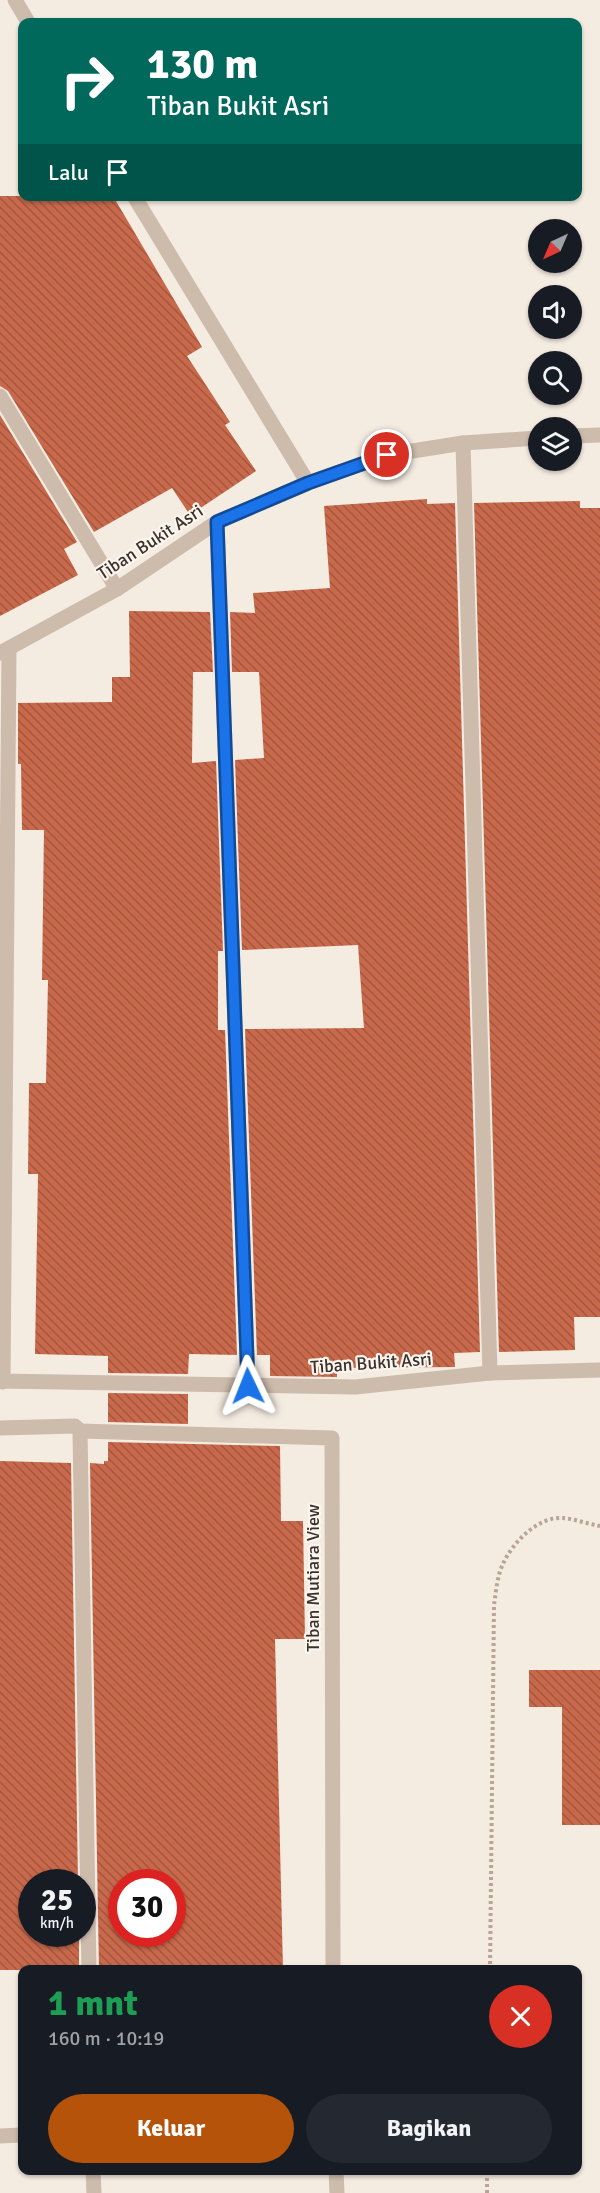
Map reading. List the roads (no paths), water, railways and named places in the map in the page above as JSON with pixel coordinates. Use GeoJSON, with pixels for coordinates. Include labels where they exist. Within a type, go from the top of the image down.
{"type":"FeatureCollection","features":[{"type":"Feature","properties":{"kind":"street"},"geometry":{"type":"LineString","coordinates":[[15,0],[26,18]]}},
{"type":"Feature","properties":{"kind":"street"},"geometry":{"type":"LineString","coordinates":[[137,201],[308,483]]}},
{"type":"Feature","properties":{"kind":"street"},"geometry":{"type":"LineString","coordinates":[[0,396],[117,589]]}},
{"type":"Feature","properties":{"kind":"street"},"geometry":{"type":"LineString","coordinates":[[582,436],[600,435]]}},
{"type":"Feature","properties":{"kind":"street","name":"Tiban Bukit Asri"},"geometry":{"type":"LineString","coordinates":[[5,651],[117,589],[217,522],[308,483],[387,455],[463,443],[528,439]]}},
{"type":"Feature","properties":{"kind":"street"},"geometry":{"type":"LineString","coordinates":[[463,443],[490,1373]]}},
{"type":"Feature","properties":{"kind":"street"},"geometry":{"type":"LineString","coordinates":[[217,522],[248,1386]]}},
{"type":"Feature","properties":{"kind":"street"},"geometry":{"type":"LineString","coordinates":[[1,1382],[5,651]]}},
{"type":"Feature","properties":{"kind":"street","name":"Tiban Bukit Asri"},"geometry":{"type":"LineString","coordinates":[[1,1382],[356,1387],[490,1373],[600,1370]]}},
{"type":"Feature","properties":{"kind":"street","name":"Tiban Mutiara View"},"geometry":{"type":"LineString","coordinates":[[0,1428],[75,1426],[80,1431],[332,1438],[333,1965]]}},
{"type":"Feature","properties":{"kind":"street"},"geometry":{"type":"LineString","coordinates":[[80,1431],[90,1965]]}},
{"type":"Feature","properties":{"kind":"street"},"geometry":{"type":"LineString","coordinates":[[0,2136],[18,2135]]}},
{"type":"Feature","properties":{"kind":"street"},"geometry":{"type":"LineString","coordinates":[[93,2175],[94,2193]]}},
{"type":"Feature","properties":{"kind":"street"},"geometry":{"type":"LineString","coordinates":[[336,2175],[337,2193]]}}]}
